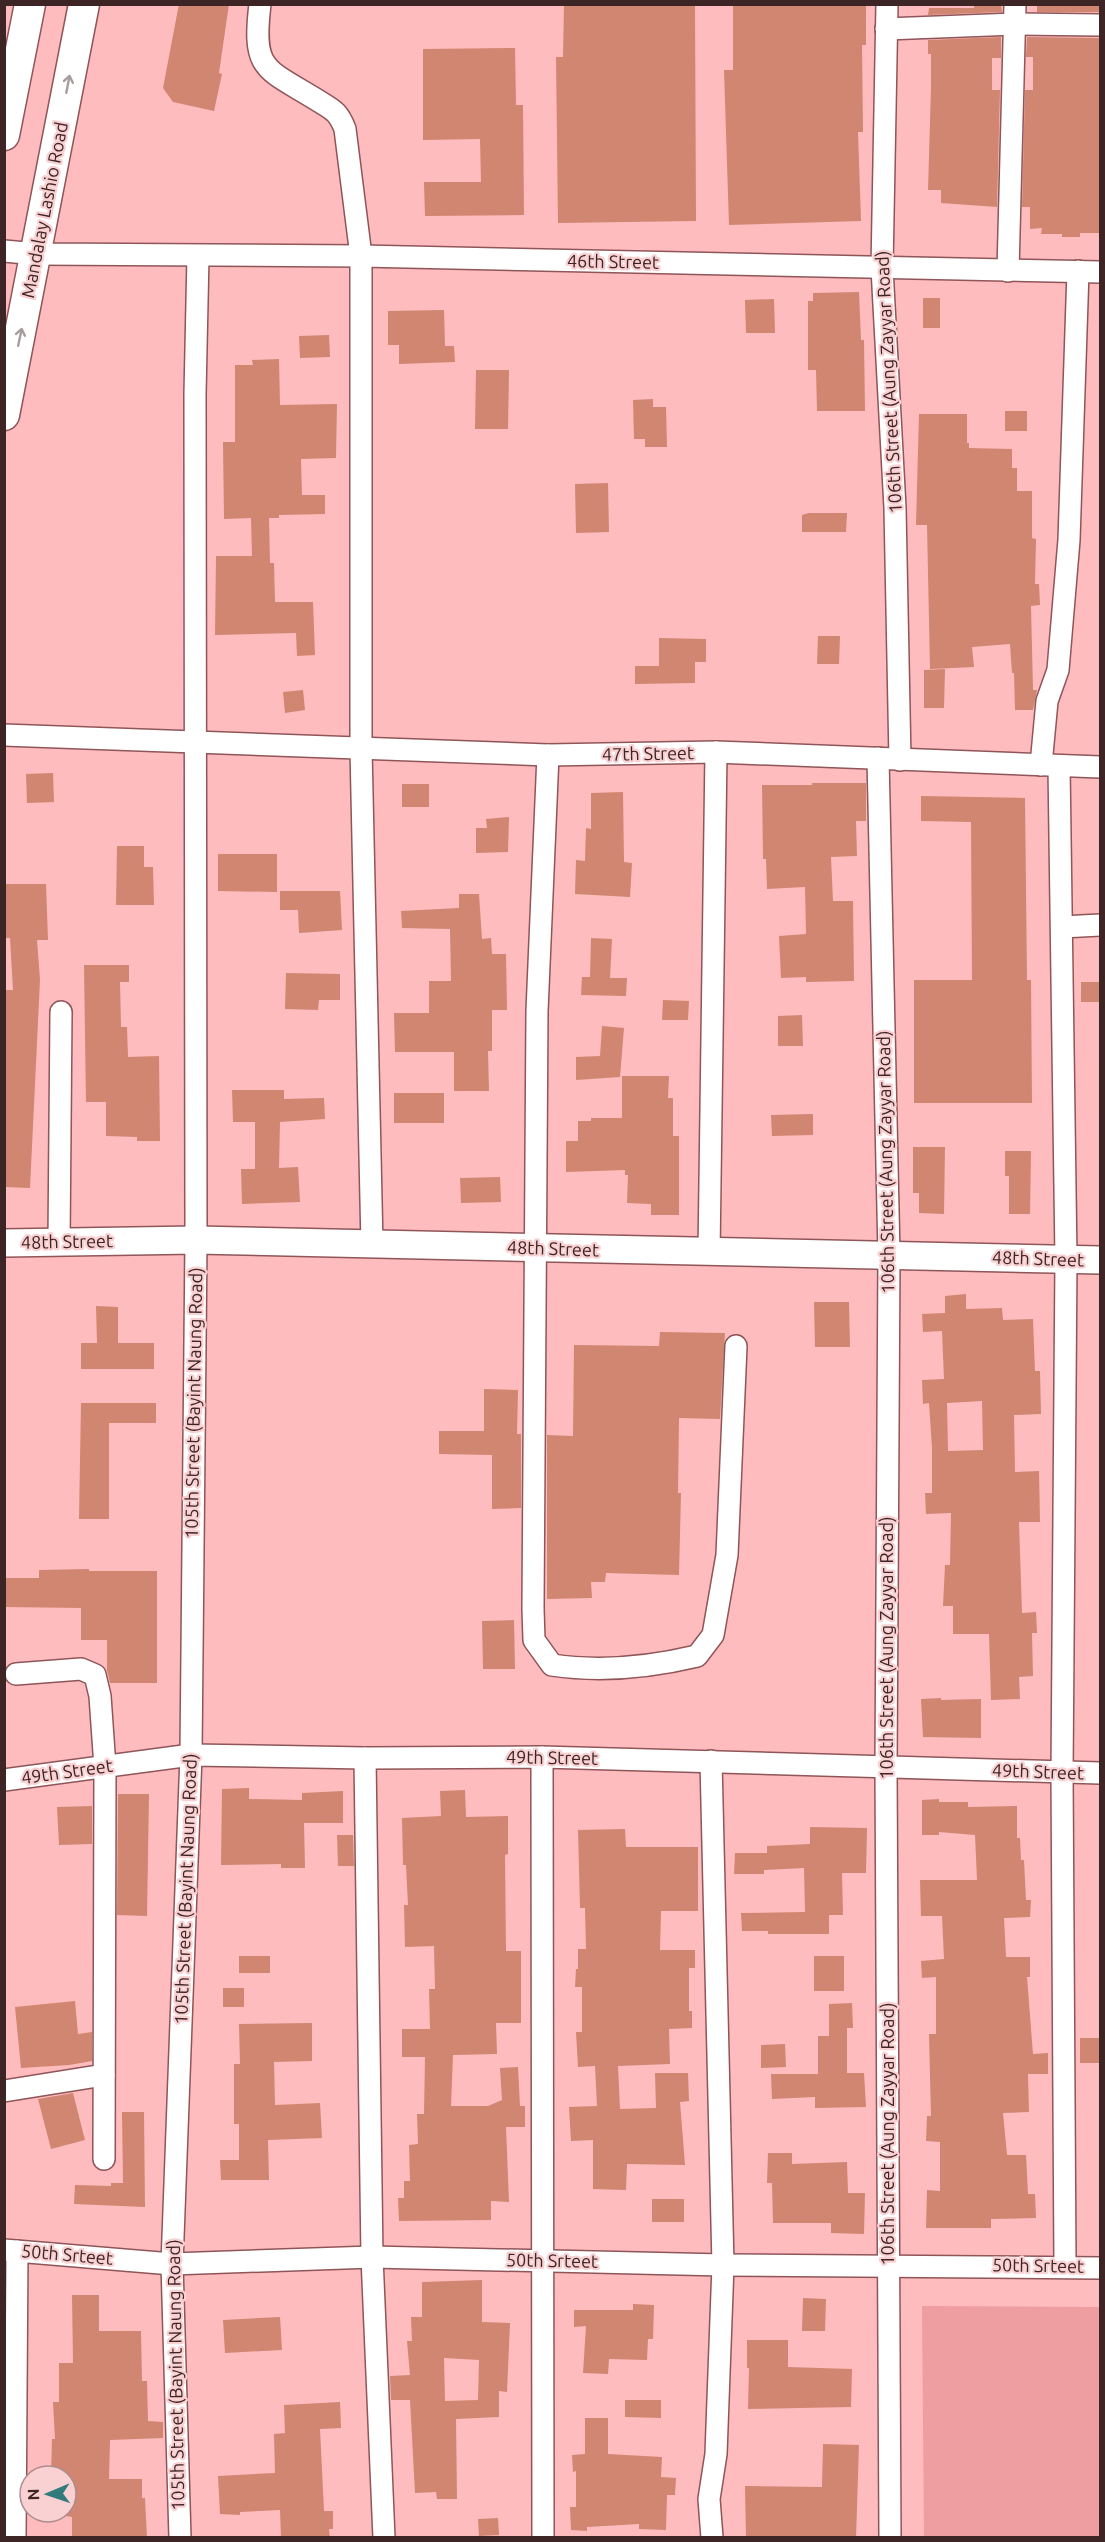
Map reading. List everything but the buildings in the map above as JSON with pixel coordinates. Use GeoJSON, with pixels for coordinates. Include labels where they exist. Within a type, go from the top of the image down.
{"type":"FeatureCollection","features":[{"type":"Feature","properties":{"kind":"highway"},"geometry":{"type":"LineString","coordinates":[[4,135],[30,4]]}},
{"type":"Feature","properties":{"kind":"highway","name":"Mandalay Lashio Road"},"geometry":{"type":"LineString","coordinates":[[6,405],[84,4]]}},
{"type":"Feature","properties":{"kind":"main road","name":"48th Street"},"geometry":{"type":"LineString","coordinates":[[4,1243],[196,1240],[1101,1260]]}},
{"type":"Feature","properties":{"kind":"street"},"geometry":{"type":"LineString","coordinates":[[260,4],[256,35],[258,53],[268,69],[339,113],[345,129],[361,256],[361,749],[372,1245]]}},
{"type":"Feature","properties":{"kind":"street","name":"106th Street (Aung Zayyar Road)"},"geometry":{"type":"LineString","coordinates":[[887,4],[882,268],[895,508],[900,760]]}},
{"type":"Feature","properties":{"kind":"street"},"geometry":{"type":"LineString","coordinates":[[1008,271],[1015,14]]}},
{"type":"Feature","properties":{"kind":"street"},"geometry":{"type":"LineString","coordinates":[[886,29],[1015,14],[1101,25]]}},
{"type":"Feature","properties":{"kind":"street","name":"46th Street"},"geometry":{"type":"LineString","coordinates":[[4,251],[37,254],[361,256],[1101,272]]}},
{"type":"Feature","properties":{"kind":"street","name":"105th Street (Bayint Naung Road)"},"geometry":{"type":"LineString","coordinates":[[180,2538],[172,2264],[191,1755],[196,1240],[195,394],[198,256]]}},
{"type":"Feature","properties":{"kind":"street"},"geometry":{"type":"LineString","coordinates":[[1065,2266],[1062,1773],[1066,1259],[1062,927],[1047,700],[1058,670],[1069,540],[1078,271]]}},
{"type":"Feature","properties":{"kind":"street","name":"47th Street"},"geometry":{"type":"LineString","coordinates":[[4,735],[548,755],[716,753],[1101,767]]}},
{"type":"Feature","properties":{"kind":"street"},"geometry":{"type":"LineString","coordinates":[[709,1253],[716,753]]}},
{"type":"Feature","properties":{"kind":"street"},"geometry":{"type":"LineString","coordinates":[[548,755],[537,1011],[534,1248],[534,1640],[552,1665],[578,1669],[672,1662],[697,1656],[713,1635],[727,1555],[735,1346]]}},
{"type":"Feature","properties":{"kind":"street","name":"106th Street (Aung Zayyar Road)"},"geometry":{"type":"LineString","coordinates":[[878,758],[889,1255],[886,1767],[890,2538]]}},
{"type":"Feature","properties":{"kind":"street"},"geometry":{"type":"LineString","coordinates":[[1062,927],[1101,925]]}},
{"type":"Feature","properties":{"kind":"street"},"geometry":{"type":"LineString","coordinates":[[59,1242],[61,1012]]}},
{"type":"Feature","properties":{"kind":"street"},"geometry":{"type":"LineString","coordinates":[[16,1674],[81,1669],[95,1675],[100,1696],[105,1767],[104,2159]]}},
{"type":"Feature","properties":{"kind":"street","name":"49th Street"},"geometry":{"type":"LineString","coordinates":[[4,1780],[191,1755],[365,1758],[543,1756],[1101,1773]]}},
{"type":"Feature","properties":{"kind":"street"},"geometry":{"type":"LineString","coordinates":[[543,1756],[543,2538]]}},
{"type":"Feature","properties":{"kind":"street"},"geometry":{"type":"LineString","coordinates":[[365,1758],[372,2257],[384,2538]]}},
{"type":"Feature","properties":{"kind":"street"},"geometry":{"type":"LineString","coordinates":[[711,1761],[723,2265],[716,2454],[709,2499],[712,2538]]}},
{"type":"Feature","properties":{"kind":"street"},"geometry":{"type":"LineString","coordinates":[[4,2091],[104,2075]]}},
{"type":"Feature","properties":{"kind":"street"},"geometry":{"type":"LineString","coordinates":[[11,2250],[15,2538]]}},
{"type":"Feature","properties":{"kind":"street","name":"50th Srteet"},"geometry":{"type":"LineString","coordinates":[[11,2250],[172,2264],[372,2257],[723,2265],[1101,2268]]}},
{"type":"Feature","properties":{"kind":"shaded area"},"geometry":{"type":"Polygon","coordinates":[[[922,2306],[1100,2307],[1100,2537],[924,2537],[922,2306]]]}}]}
